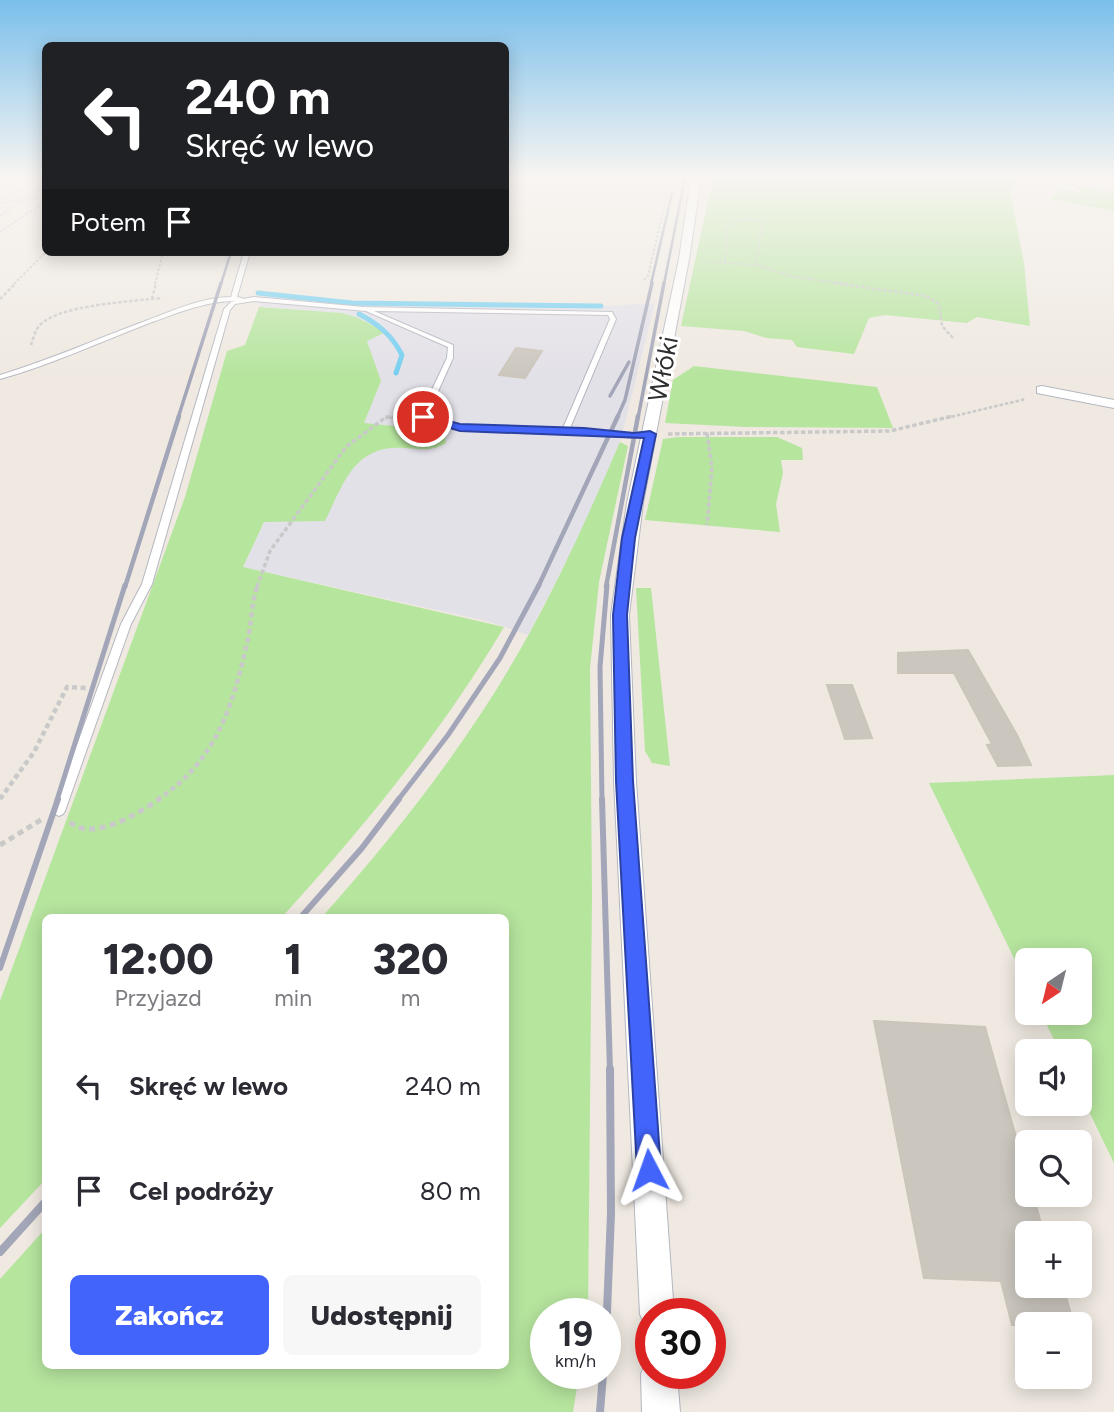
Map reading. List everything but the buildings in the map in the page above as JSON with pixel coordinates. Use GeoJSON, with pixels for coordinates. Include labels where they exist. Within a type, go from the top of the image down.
{"type":"FeatureCollection","features":[{"type":"Feature","properties":{"kind":"street","name":"Włóki"},"geometry":{"type":"LineString","coordinates":[[656,1298],[625,781],[620,615],[633,515],[686,244]]}},
{"type":"Feature","properties":{"kind":"street"},"geometry":{"type":"LineString","coordinates":[[1042,390],[1114,404]]}},
{"type":"Feature","properties":{"kind":"street"},"geometry":{"type":"LineString","coordinates":[[660,1389],[661,1412]]}},
{"type":"Feature","properties":{"kind":"lane"},"geometry":{"type":"LineString","coordinates":[[59,811],[126,624],[147,583],[227,309],[239,299],[246,256]]}},
{"type":"Feature","properties":{"kind":"lane"},"geometry":{"type":"LineString","coordinates":[[0,377],[36,366],[194,305],[239,299],[364,309],[610,313],[614,319],[566,430]]}},
{"type":"Feature","properties":{"kind":"lane"},"geometry":{"type":"LineString","coordinates":[[364,309],[451,346],[450,358],[423,417],[460,427],[566,430],[634,436],[650,434]]}},
{"type":"Feature","properties":{"kind":"path"},"geometry":{"type":"LineString","coordinates":[[644,280],[648,276],[656,244]]}},
{"type":"Feature","properties":{"kind":"path"},"geometry":{"type":"LineString","coordinates":[[725,262],[726,244]]}},
{"type":"Feature","properties":{"kind":"path"},"geometry":{"type":"LineString","coordinates":[[756,265],[759,244]]}},
{"type":"Feature","properties":{"kind":"path"},"geometry":{"type":"LineString","coordinates":[[0,299],[42,256]]}},
{"type":"Feature","properties":{"kind":"path"},"geometry":{"type":"LineString","coordinates":[[152,299],[162,256]]}},
{"type":"Feature","properties":{"kind":"path"},"geometry":{"type":"LineString","coordinates":[[684,259],[756,265],[795,277],[926,296],[939,304],[942,326],[954,339]]}},
{"type":"Feature","properties":{"kind":"path"},"geometry":{"type":"LineString","coordinates":[[31,345],[40,324],[51,317],[72,310],[168,297]]}},
{"type":"Feature","properties":{"kind":"path"},"geometry":{"type":"LineString","coordinates":[[650,434],[890,431],[1030,398],[1042,390]]}},
{"type":"Feature","properties":{"kind":"path"},"geometry":{"type":"LineString","coordinates":[[0,845],[59,811],[74,826],[95,829],[113,824],[166,794],[199,766],[217,739],[234,692],[249,636],[254,595],[270,551],[346,447],[386,417],[423,417]]}},
{"type":"Feature","properties":{"kind":"path"},"geometry":{"type":"LineString","coordinates":[[707,526],[712,468],[708,433]]}},
{"type":"Feature","properties":{"kind":"path"},"geometry":{"type":"LineString","coordinates":[[0,799],[34,752],[67,687],[104,689]]}},
{"type":"Feature","properties":{"kind":"shaded area"},"geometry":{"type":"Polygon","coordinates":[[[263,296],[386,306],[572,308],[655,303],[620,442],[579,538],[528,635],[487,621],[243,567],[332,379],[341,313],[259,307],[263,296]]]}},
{"type":"Feature","properties":{"kind":"green space"},"geometry":{"type":"Polygon","coordinates":[[[699,244],[1020,244],[1030,326],[977,317],[967,323],[885,315],[869,318],[854,354],[797,347],[792,340],[766,338],[744,331],[681,326],[699,244]]]}},
{"type":"Feature","properties":{"kind":"green space"},"geometry":{"type":"Polygon","coordinates":[[[259,307],[342,313],[356,317],[386,332],[367,341],[381,381],[364,423],[445,431],[446,443],[431,449],[388,448],[362,459],[345,480],[325,521],[264,522],[243,567],[504,627],[455,704],[400,778],[285,914],[42,914],[42,1183],[0,1228],[0,1001],[185,497],[227,351],[245,345],[259,307]]]}},
{"type":"Feature","properties":{"kind":"green space"},"geometry":{"type":"Polygon","coordinates":[[[694,366],[877,387],[893,428],[746,427],[665,423],[673,380],[694,366]]]}},
{"type":"Feature","properties":{"kind":"green space"},"geometry":{"type":"Polygon","coordinates":[[[777,437],[802,448],[803,460],[781,460],[783,473],[776,504],[780,532],[645,520],[663,439],[777,437]]]}},
{"type":"Feature","properties":{"kind":"green space"},"geometry":{"type":"Polygon","coordinates":[[[620,442],[628,446],[599,582],[590,668],[592,895],[588,1298],[530,1298],[530,1389],[577,1389],[573,1412],[0,1412],[0,1279],[42,1232],[42,1369],[509,1369],[509,914],[325,914],[407,817],[459,746],[507,672],[554,587],[620,442]]]}},
{"type":"Feature","properties":{"kind":"green space"},"geometry":{"type":"Polygon","coordinates":[[[636,588],[651,588],[670,766],[652,763],[645,751],[636,588]]]}},
{"type":"Feature","properties":{"kind":"green space"},"geometry":{"type":"Polygon","coordinates":[[[1114,775],[1114,1163],[1091,1116],[1092,1039],[1054,1039],[1047,1026],[1092,1026],[1092,948],[1015,948],[1015,960],[929,783],[1114,775]]]}},
{"type":"Feature","properties":{"kind":"waterway"},"geometry":{"type":"LineString","coordinates":[[258,293],[352,303],[601,306]]}},
{"type":"Feature","properties":{"kind":"waterway"},"geometry":{"type":"LineString","coordinates":[[359,314],[384,331],[398,348],[402,355],[396,373]]}},
{"type":"Feature","properties":{"kind":"railway"},"geometry":{"type":"LineString","coordinates":[[651,284],[660,244]]}},
{"type":"Feature","properties":{"kind":"railway"},"geometry":{"type":"LineString","coordinates":[[664,284],[672,244]]}},
{"type":"Feature","properties":{"kind":"railway"},"geometry":{"type":"LineString","coordinates":[[221,284],[230,256]]}},
{"type":"Feature","properties":{"kind":"railway"},"geometry":{"type":"LineString","coordinates":[[178,418],[221,283]]}},
{"type":"Feature","properties":{"kind":"railway"},"geometry":{"type":"LineString","coordinates":[[617,418],[625,400],[652,283]]}},
{"type":"Feature","properties":{"kind":"railway"},"geometry":{"type":"LineString","coordinates":[[638,418],[664,283]]}},
{"type":"Feature","properties":{"kind":"railway"},"geometry":{"type":"LineString","coordinates":[[610,396],[629,362]]}},
{"type":"Feature","properties":{"kind":"railway"},"geometry":{"type":"LineString","coordinates":[[125,587],[179,416]]}},
{"type":"Feature","properties":{"kind":"railway"},"geometry":{"type":"LineString","coordinates":[[538,586],[618,416]]}},
{"type":"Feature","properties":{"kind":"railway"},"geometry":{"type":"LineString","coordinates":[[606,587],[638,416]]}},
{"type":"Feature","properties":{"kind":"railway"},"geometry":{"type":"LineString","coordinates":[[57,800],[125,585]]}},
{"type":"Feature","properties":{"kind":"railway"},"geometry":{"type":"LineString","coordinates":[[602,800],[600,667],[607,585]]}},
{"type":"Feature","properties":{"kind":"railway"},"geometry":{"type":"LineString","coordinates":[[398,800],[448,735],[500,658],[538,586]]}},
{"type":"Feature","properties":{"kind":"railway"},"geometry":{"type":"LineString","coordinates":[[0,968],[58,799]]}},
{"type":"Feature","properties":{"kind":"railway"},"geometry":{"type":"LineString","coordinates":[[304,914],[362,848],[399,799]]}},
{"type":"Feature","properties":{"kind":"railway"},"geometry":{"type":"LineString","coordinates":[[602,799],[610,1071]]}},
{"type":"Feature","properties":{"kind":"railway"},"geometry":{"type":"LineString","coordinates":[[608,1298],[611,1214],[610,1069]]}},
{"type":"Feature","properties":{"kind":"railway"},"geometry":{"type":"LineString","coordinates":[[0,1252],[42,1205]]}},
{"type":"Feature","properties":{"kind":"railway"},"geometry":{"type":"LineString","coordinates":[[600,1412],[602,1389]]}},
{"type":"Feature","properties":{"kind":"route"},"geometry":{"type":"LineString","coordinates":[[423,417],[460,427],[526,431],[566,430],[634,436],[650,434],[629,538],[620,615],[625,781],[649,1170]]}}]}
